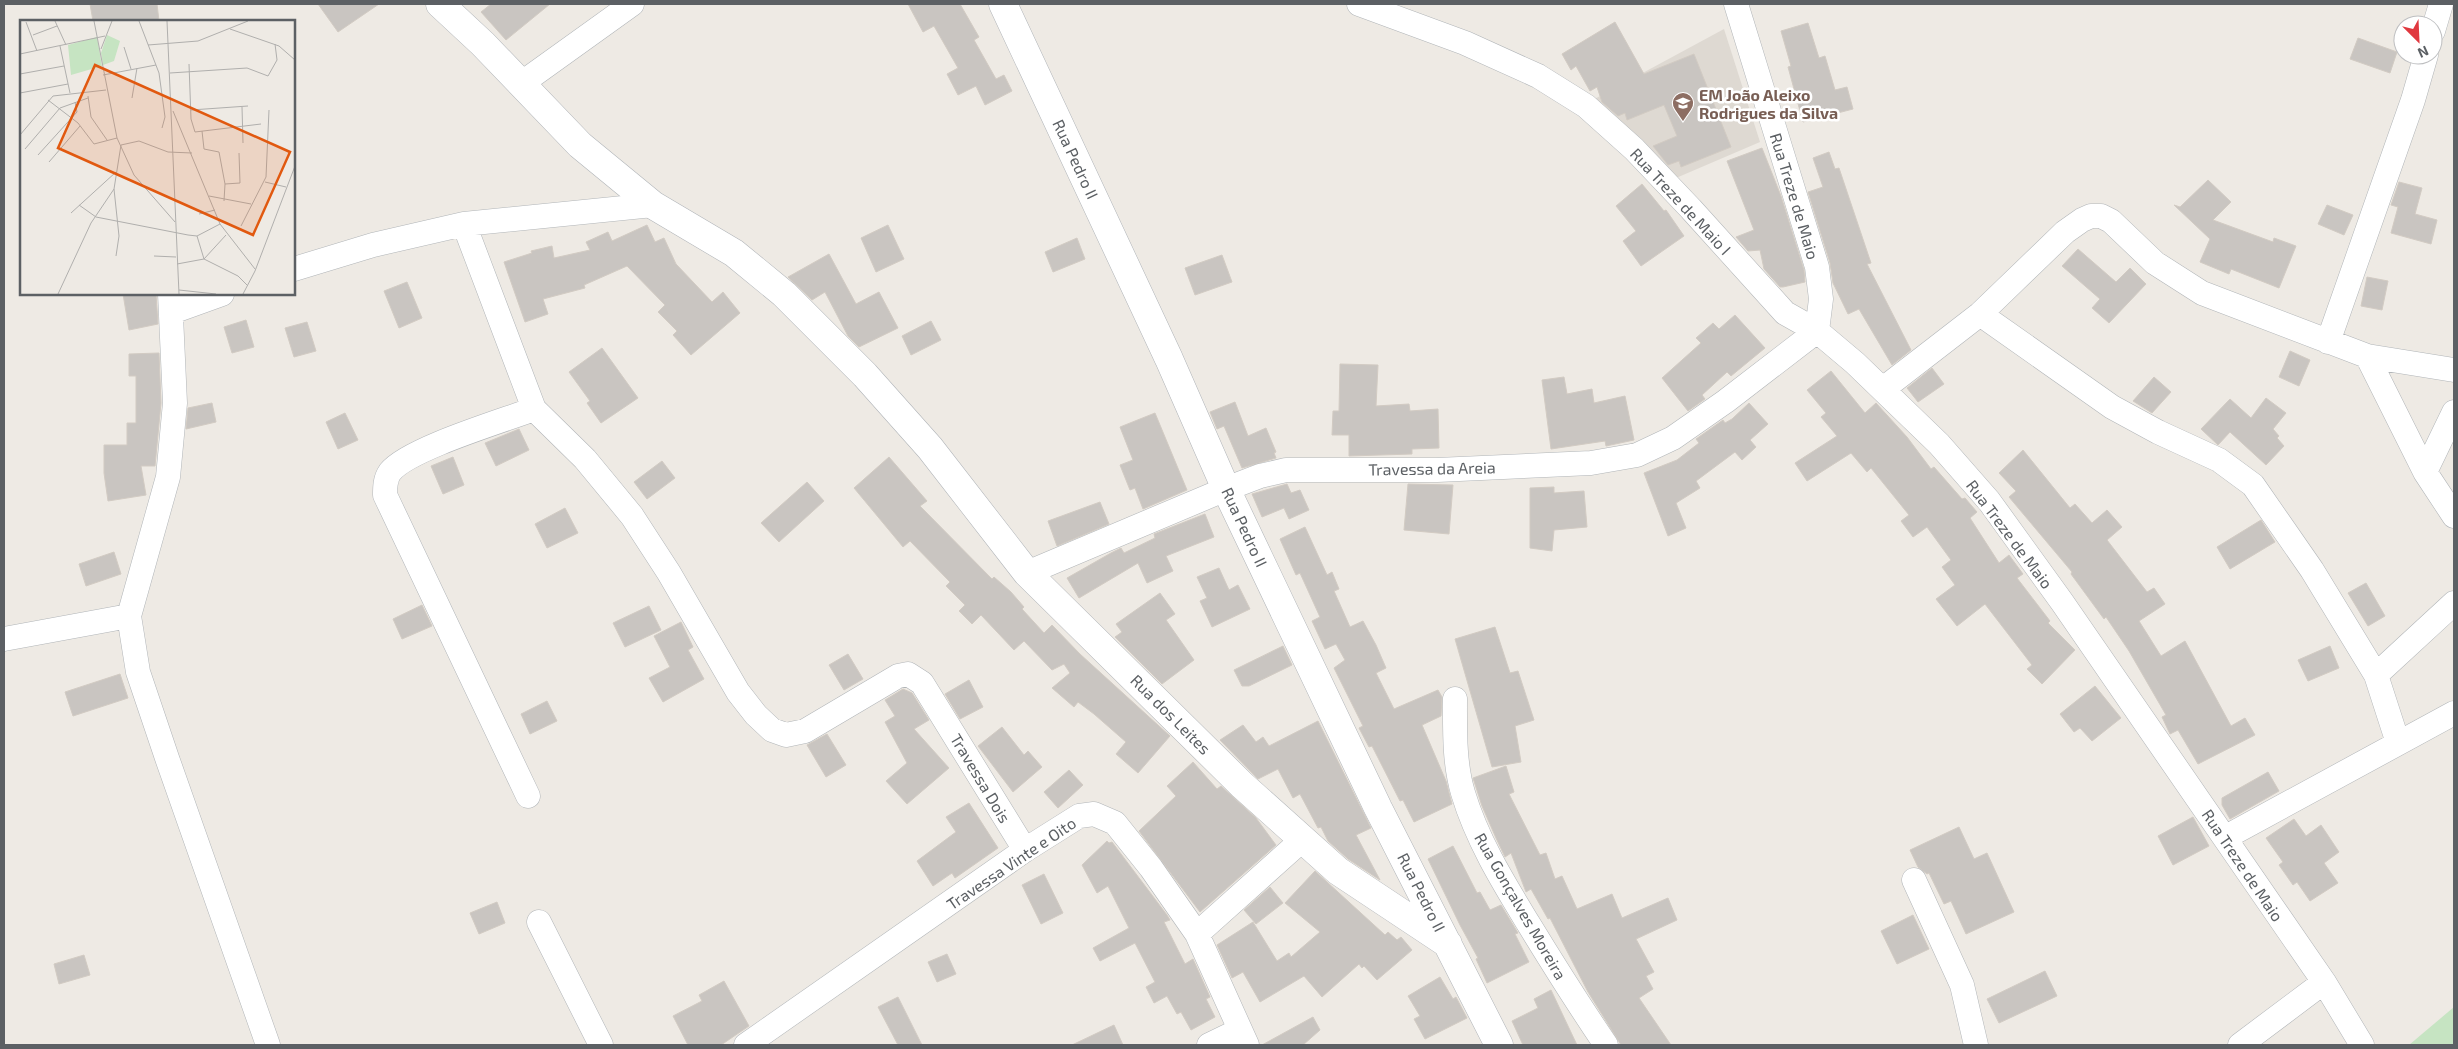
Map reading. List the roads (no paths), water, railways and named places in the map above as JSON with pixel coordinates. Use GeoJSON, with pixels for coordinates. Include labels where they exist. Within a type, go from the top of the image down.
{"type":"FeatureCollection","features":[{"type":"Feature","properties":{"kind":"street","name":"Rua dos Leites"},"geometry":{"type":"LineString","coordinates":[[440,4],[522,83],[580,145],[653,205],[734,253],[784,294],[865,375],[930,448],[1027,573],[1242,785],[1338,871],[1448,944]]}},
{"type":"Feature","properties":{"kind":"street"},"geometry":{"type":"LineString","coordinates":[[522,83],[632,4]]}},
{"type":"Feature","properties":{"kind":"street","name":"Rua Pedro II"},"geometry":{"type":"LineString","coordinates":[[1003,4],[1169,359],[1226,489],[1378,808],[1499,1045]]}},
{"type":"Feature","properties":{"kind":"street","name":"Rua Treze de Maio I"},"geometry":{"type":"LineString","coordinates":[[1359,4],[1465,43],[1538,76],[1586,106],[1634,149],[1691,209],[1785,314],[1817,331]]}},
{"type":"Feature","properties":{"kind":"street","name":"Rua Treze de Maio"},"geometry":{"type":"LineString","coordinates":[[1743,10],[1817,267],[1821,299],[1817,331],[1883,389],[1938,444],[1989,501],[2226,837],[2324,982],[2362,1045]]}},
{"type":"Feature","properties":{"kind":"street"},"geometry":{"type":"LineString","coordinates":[[2328,342],[2413,100],[2423,65]]}},
{"type":"Feature","properties":{"kind":"street"},"geometry":{"type":"LineString","coordinates":[[295,269],[373,245],[464,224],[653,205]]}},
{"type":"Feature","properties":{"kind":"street"},"geometry":{"type":"LineString","coordinates":[[1883,389],[1980,314],[2064,232],[2091,216],[2101,216],[2111,221],[2155,263],[2202,294],[2367,356],[2454,370]]}},
{"type":"Feature","properties":{"kind":"street"},"geometry":{"type":"LineString","coordinates":[[464,224],[534,409],[424,450],[401,462],[389,474],[385,484],[385,494],[528,796]]}},
{"type":"Feature","properties":{"kind":"street"},"geometry":{"type":"LineString","coordinates":[[216,295],[171,303],[175,403],[168,477],[128,616],[141,680],[268,1045]]}},
{"type":"Feature","properties":{"kind":"street"},"geometry":{"type":"LineString","coordinates":[[1980,314],[2112,407],[2158,432],[2219,460],[2253,485],[2312,570],[2376,675],[2398,743]]}},
{"type":"Feature","properties":{"kind":"street","name":"Travessa da Areia"},"geometry":{"type":"LineString","coordinates":[[1027,573],[1226,489],[1260,476],[1286,470],[1466,468],[1591,463],[1637,455],[1673,438],[1726,401],[1817,331]]}},
{"type":"Feature","properties":{"kind":"street"},"geometry":{"type":"LineString","coordinates":[[2367,356],[2425,472],[2454,516]]}},
{"type":"Feature","properties":{"kind":"street","name":"Travessa Dois"},"geometry":{"type":"LineString","coordinates":[[534,409],[585,459],[632,516],[670,573],[738,692],[756,715],[772,730],[786,735],[805,731],[886,682],[908,674],[922,683],[938,706],[1025,850]]}},
{"type":"Feature","properties":{"kind":"street"},"geometry":{"type":"LineString","coordinates":[[2425,472],[2454,412]]}},
{"type":"Feature","properties":{"kind":"street"},"geometry":{"type":"LineString","coordinates":[[2376,675],[2454,604]]}},
{"type":"Feature","properties":{"kind":"street"},"geometry":{"type":"LineString","coordinates":[[4,639],[128,616]]}},
{"type":"Feature","properties":{"kind":"street","name":"Rua Gonçalves Moreira"},"geometry":{"type":"LineString","coordinates":[[1455,699],[1455,743],[1458,767],[1463,792],[1476,832],[1508,891],[1606,1045]]}},
{"type":"Feature","properties":{"kind":"street"},"geometry":{"type":"LineString","coordinates":[[2226,837],[2454,713]]}},
{"type":"Feature","properties":{"kind":"street","name":"Travessa Vinte e Oito"},"geometry":{"type":"LineString","coordinates":[[746,1045],[1025,850],[1079,816],[1094,814],[1104,817],[1115,824],[1145,860],[1197,934],[1244,1038]]}},
{"type":"Feature","properties":{"kind":"street"},"geometry":{"type":"LineString","coordinates":[[1197,934],[1302,840]]}},
{"type":"Feature","properties":{"kind":"street"},"geometry":{"type":"LineString","coordinates":[[1914,880],[1962,985],[1976,1045]]}},
{"type":"Feature","properties":{"kind":"street"},"geometry":{"type":"LineString","coordinates":[[540,922],[601,1045]]}},
{"type":"Feature","properties":{"kind":"street"},"geometry":{"type":"LineString","coordinates":[[2240,1045],[2324,982]]}},
{"type":"Feature","properties":{"kind":"street"},"geometry":{"type":"LineString","coordinates":[[1209,1045],[1244,1038]]}},
{"type":"Feature","properties":{"kind":"place","name":"EM João Aleixo Rodrigues da Silva"},"geometry":{"type":"Point","coordinates":[1683,122]}}]}
